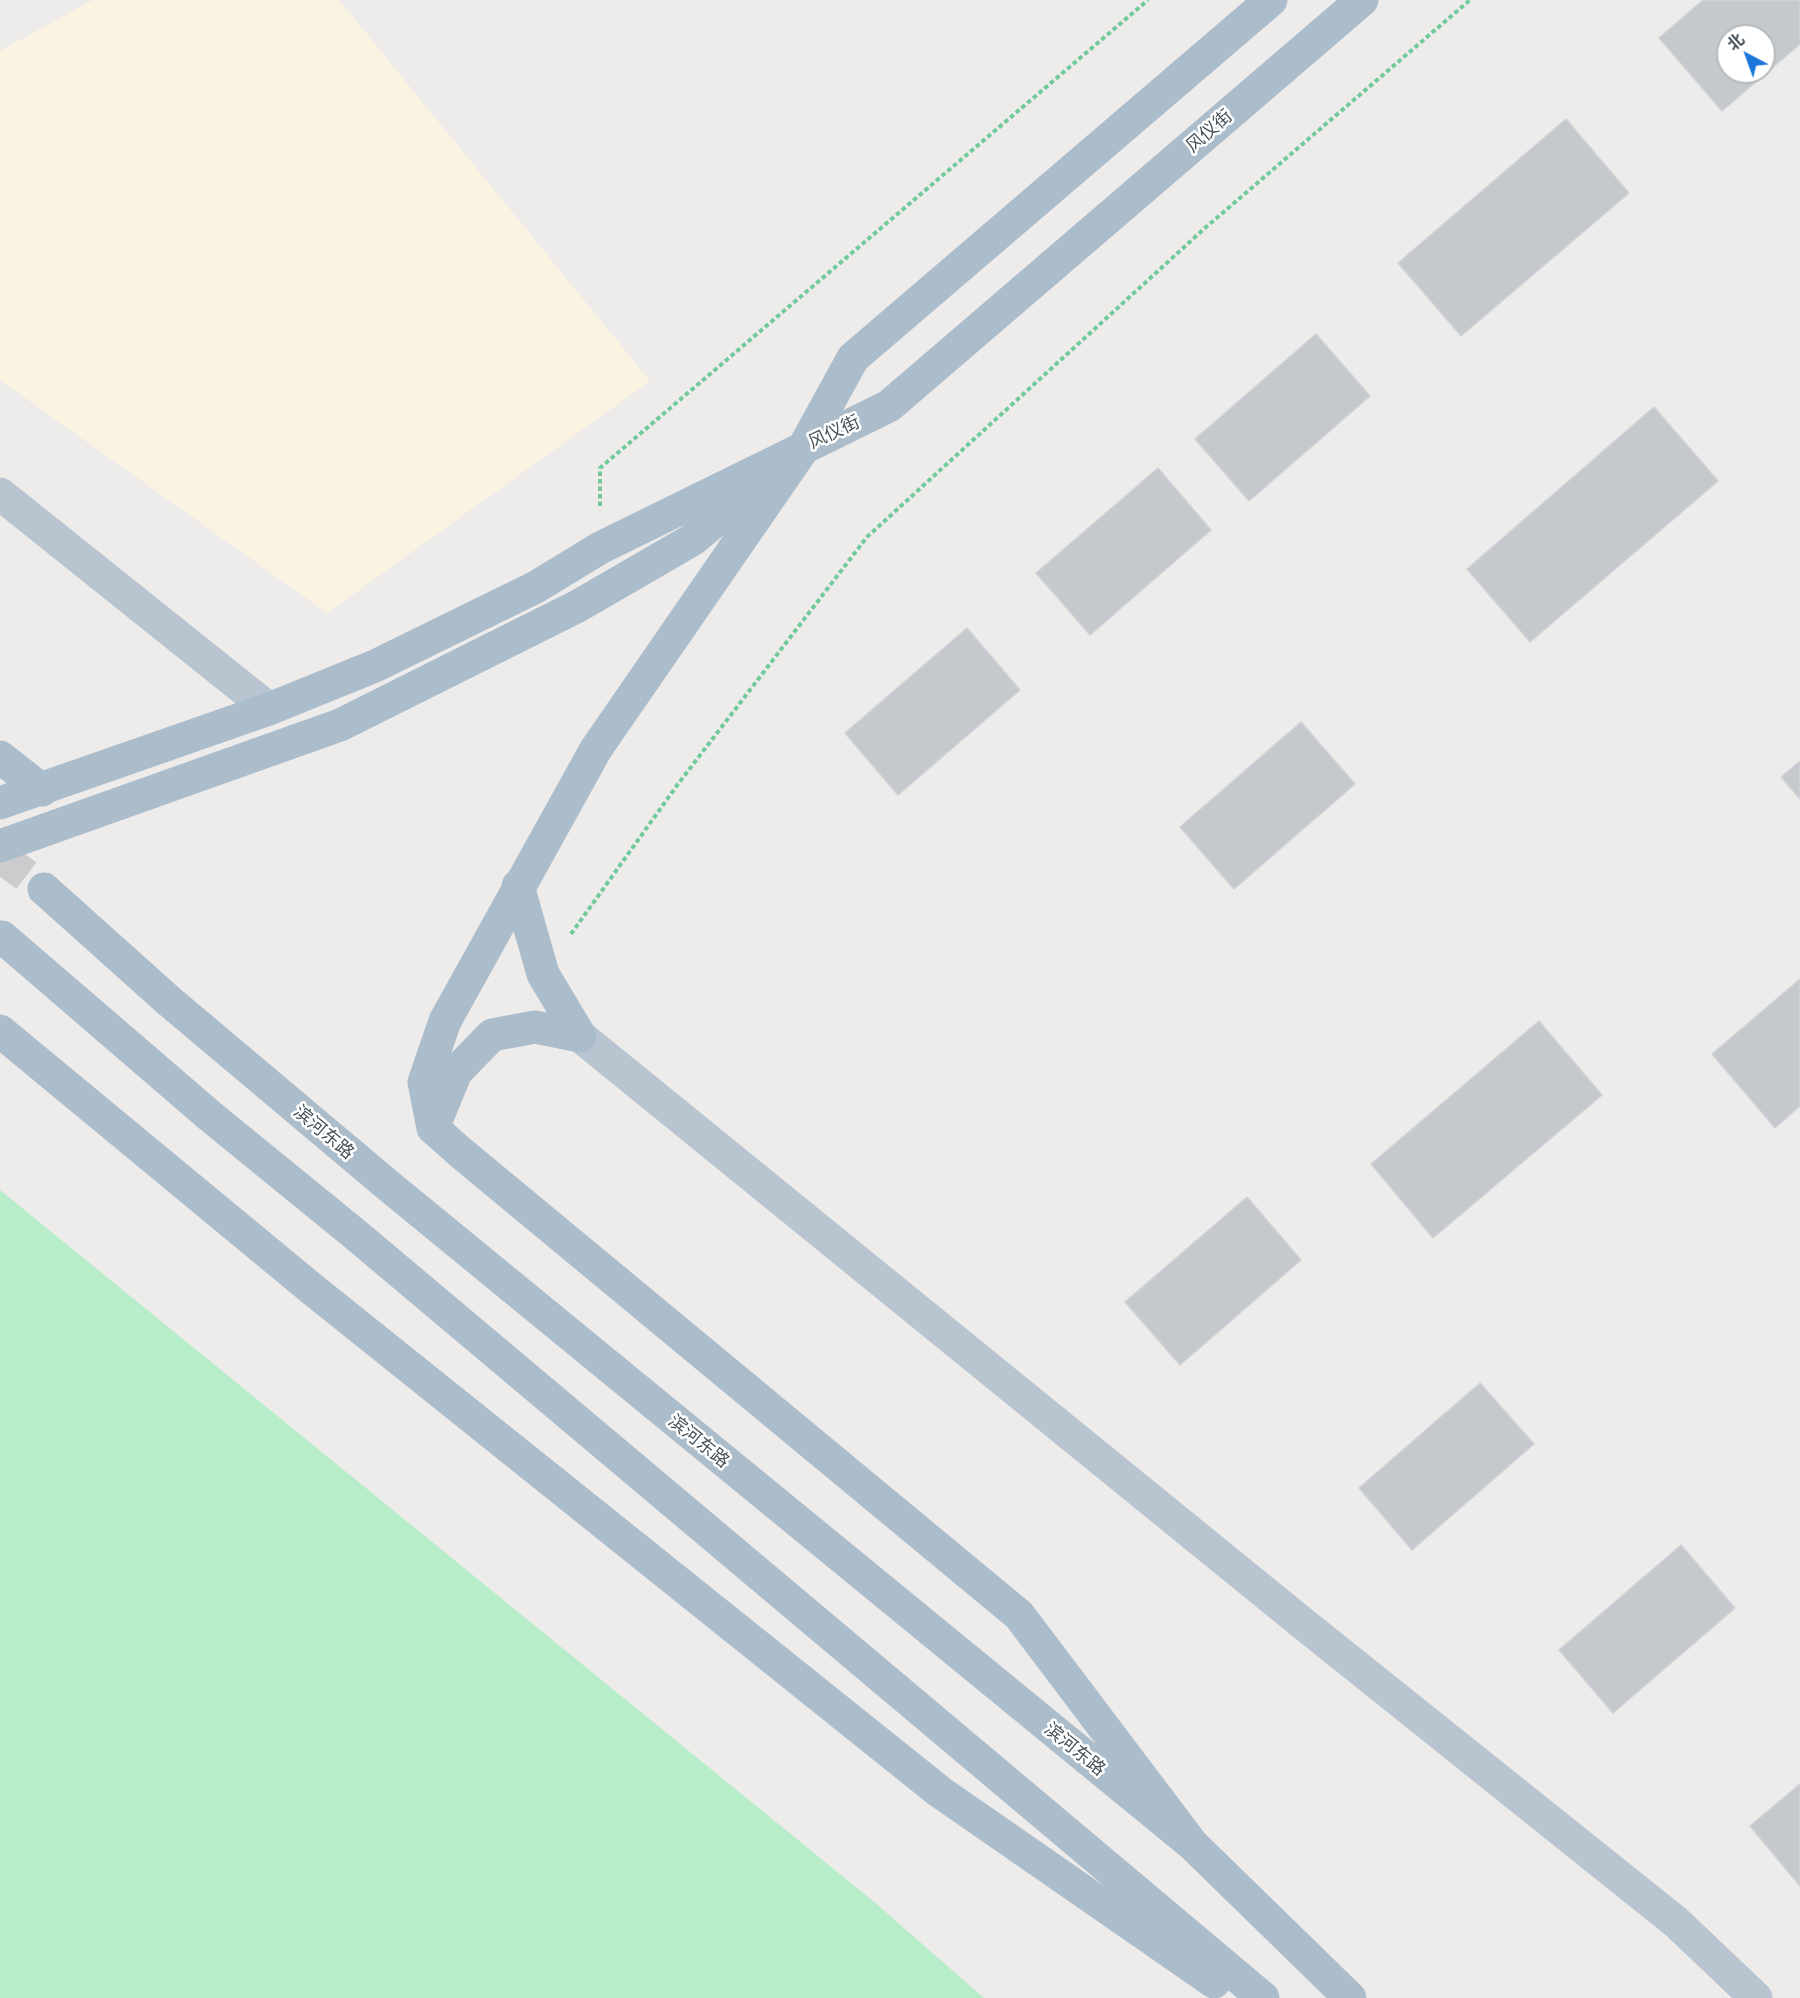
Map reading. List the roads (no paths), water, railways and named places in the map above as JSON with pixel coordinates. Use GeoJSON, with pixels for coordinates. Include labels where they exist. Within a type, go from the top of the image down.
{"type":"FeatureCollection","features":[{"type":"Feature","properties":{"kind":"main road","name":"风仪街"},"geometry":{"type":"LineString","coordinates":[[803,449],[853,358],[1271,0]]}},
{"type":"Feature","properties":{"kind":"main road","name":"风仪街"},"geometry":{"type":"LineString","coordinates":[[803,449],[889,406],[1362,0]]}},
{"type":"Feature","properties":{"kind":"main road"},"geometry":{"type":"LineString","coordinates":[[0,804],[269,709],[375,666],[536,587],[600,548],[803,449]]}},
{"type":"Feature","properties":{"kind":"main road"},"geometry":{"type":"LineString","coordinates":[[0,846],[340,725],[578,606],[692,540],[803,449]]}},
{"type":"Feature","properties":{"kind":"main road"},"geometry":{"type":"LineString","coordinates":[[803,449],[596,748],[444,1021],[424,1082],[433,1128],[1018,1615],[1192,1844]]}},
{"type":"Feature","properties":{"kind":"main road"},"geometry":{"type":"LineString","coordinates":[[0,757],[42,790]]}},
{"type":"Feature","properties":{"kind":"main road"},"geometry":{"type":"LineString","coordinates":[[518,886],[543,974],[580,1036]]}},
{"type":"Feature","properties":{"kind":"main road","name":"滨河东路"},"geometry":{"type":"LineString","coordinates":[[44,889],[169,1001],[390,1187],[1192,1844],[1350,1998]]}},
{"type":"Feature","properties":{"kind":"main road"},"geometry":{"type":"LineString","coordinates":[[2,937],[210,1116],[375,1250],[1263,1998]]}},
{"type":"Feature","properties":{"kind":"main road"},"geometry":{"type":"LineString","coordinates":[[433,1128],[456,1072],[492,1035],[535,1027],[580,1036]]}},
{"type":"Feature","properties":{"kind":"main road"},"geometry":{"type":"LineString","coordinates":[[0,1030],[312,1290],[940,1792],[1238,1998]]}},
{"type":"Feature","properties":{"kind":"street"},"geometry":{"type":"LineString","coordinates":[[0,494],[269,709]]}},
{"type":"Feature","properties":{"kind":"street"},"geometry":{"type":"LineString","coordinates":[[580,1036],[1306,1626],[1676,1922],[1756,1998]]}},
{"type":"Feature","properties":{"kind":"tunnel"},"geometry":{"type":"LineString","coordinates":[[0,856],[44,889]]}}]}
